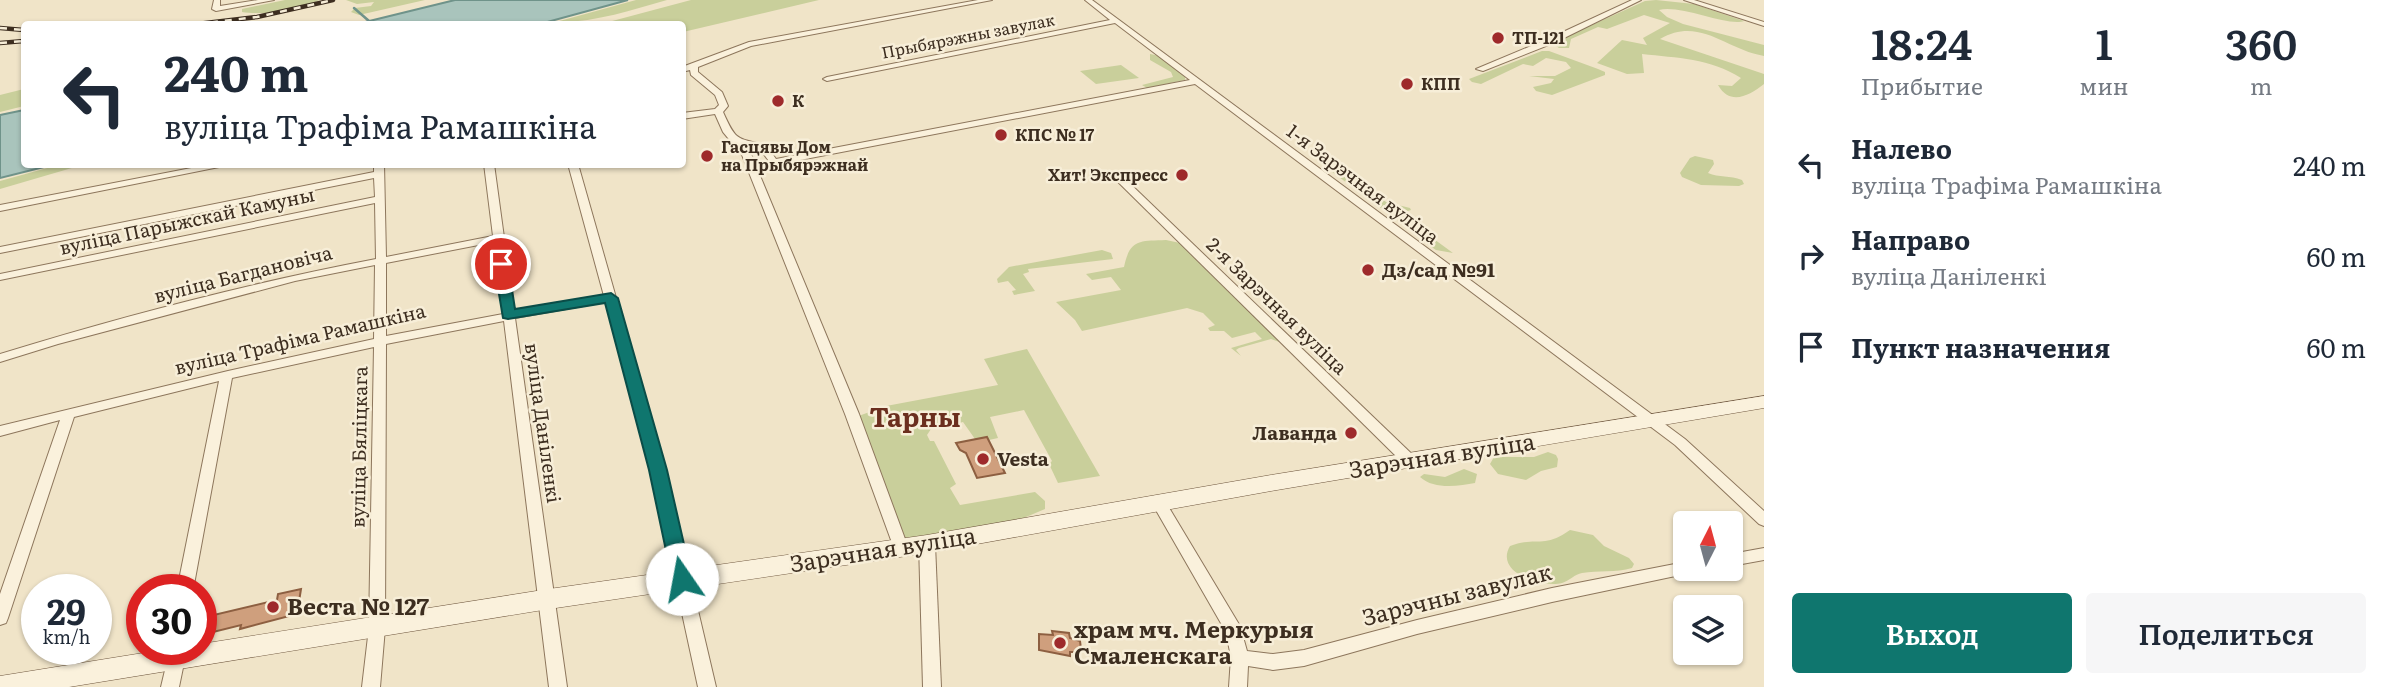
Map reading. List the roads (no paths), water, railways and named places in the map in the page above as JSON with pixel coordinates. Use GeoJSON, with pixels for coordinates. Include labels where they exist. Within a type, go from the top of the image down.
{"type":"FeatureCollection","features":[{"type":"Feature","properties":{"kind":"street"},"geometry":{"type":"LineString","coordinates":[[217,0],[216,9],[271,0]]}},
{"type":"Feature","properties":{"kind":"street"},"geometry":{"type":"LineString","coordinates":[[686,115],[718,111],[724,106],[719,94],[688,68],[749,44],[989,0]]}},
{"type":"Feature","properties":{"kind":"street","name":"1-я Зарэчная вуліца"},"geometry":{"type":"LineString","coordinates":[[1088,0],[1680,442],[1764,520]]}},
{"type":"Feature","properties":{"kind":"street"},"geometry":{"type":"LineString","coordinates":[[1480,69],[1553,40],[1638,0]]}},
{"type":"Feature","properties":{"kind":"street"},"geometry":{"type":"LineString","coordinates":[[1687,0],[1764,24]]}},
{"type":"Feature","properties":{"kind":"street","name":"Прыбярэжны завулак"},"geometry":{"type":"LineString","coordinates":[[827,79],[1115,21]]}},
{"type":"Feature","properties":{"kind":"street"},"geometry":{"type":"LineString","coordinates":[[734,141],[763,147],[774,162],[1196,81]]}},
{"type":"Feature","properties":{"kind":"street"},"geometry":{"type":"LineString","coordinates":[[718,111],[727,132],[746,154],[852,414],[900,547]]}},
{"type":"Feature","properties":{"kind":"street"},"geometry":{"type":"LineString","coordinates":[[0,208],[209,168]]}},
{"type":"Feature","properties":{"kind":"street","name":"вуліца Даніленкі"},"geometry":{"type":"LineString","coordinates":[[489,168],[549,599],[558,687]]}},
{"type":"Feature","properties":{"kind":"street"},"geometry":{"type":"LineString","coordinates":[[574,168],[658,470],[707,687]]}},
{"type":"Feature","properties":{"kind":"street"},"geometry":{"type":"LineString","coordinates":[[0,250],[379,169]]}},
{"type":"Feature","properties":{"kind":"street","name":"вуліца Бяліцкага"},"geometry":{"type":"LineString","coordinates":[[371,687],[376,628],[381,260],[379,169]]}},
{"type":"Feature","properties":{"kind":"street","name":"2-я Зарэчная вуліца"},"geometry":{"type":"LineString","coordinates":[[1118,177],[1411,462]]}},
{"type":"Feature","properties":{"kind":"street","name":"вуліца Парыжскай Камуны"},"geometry":{"type":"LineString","coordinates":[[0,277],[380,199]]}},
{"type":"Feature","properties":{"kind":"street","name":"вуліца Багдановіча"},"geometry":{"type":"LineString","coordinates":[[0,358],[228,294],[381,260],[393,260],[498,238]]}},
{"type":"Feature","properties":{"kind":"street","name":"вуліца Трафіма Рамашкіна"},"geometry":{"type":"LineString","coordinates":[[0,431],[380,340],[611,298]]}},
{"type":"Feature","properties":{"kind":"street"},"geometry":{"type":"LineString","coordinates":[[189,574],[226,377]]}},
{"type":"Feature","properties":{"kind":"street","name":"Зарэчная вуліца"},"geometry":{"type":"LineString","coordinates":[[217,649],[376,628],[549,599],[927,544],[1160,505],[1271,483],[1764,402]]}},
{"type":"Feature","properties":{"kind":"street"},"geometry":{"type":"LineString","coordinates":[[0,618],[69,413]]}},
{"type":"Feature","properties":{"kind":"street"},"geometry":{"type":"LineString","coordinates":[[1160,505],[1234,631],[1240,657],[1238,687]]}},
{"type":"Feature","properties":{"kind":"street"},"geometry":{"type":"LineString","coordinates":[[927,544],[932,687]]}},
{"type":"Feature","properties":{"kind":"street"},"geometry":{"type":"LineString","coordinates":[[1743,558],[1764,554]]}},
{"type":"Feature","properties":{"kind":"street","name":"Зарэчны завулак"},"geometry":{"type":"LineString","coordinates":[[1240,657],[1273,662],[1304,658],[1525,601],[1673,570]]}},
{"type":"Feature","properties":{"kind":"street","name":"Зарэчная вуліца"},"geometry":{"type":"LineString","coordinates":[[0,687],[126,664]]}},
{"type":"Feature","properties":{"kind":"street"},"geometry":{"type":"LineString","coordinates":[[170,687],[175,665]]}},
{"type":"Feature","properties":{"kind":"water"},"geometry":{"type":"Polygon","coordinates":[[[455,0],[628,0],[551,21],[369,21],[455,0]]]}},
{"type":"Feature","properties":{"kind":"water"},"geometry":{"type":"Polygon","coordinates":[[[21,111],[21,168],[40,168],[0,178],[0,115],[21,111]]]}},
{"type":"Feature","properties":{"kind":"waterway"},"geometry":{"type":"LineString","coordinates":[[354,8],[369,21]]}},
{"type":"Feature","properties":{"kind":"railway"},"geometry":{"type":"LineString","coordinates":[[223,21],[257,17],[333,0]]}},
{"type":"Feature","properties":{"kind":"railway"},"geometry":{"type":"LineString","coordinates":[[0,28],[21,30]]}},
{"type":"Feature","properties":{"kind":"railway"},"geometry":{"type":"LineString","coordinates":[[0,43],[21,41]]}},
{"type":"Feature","properties":{"kind":"place","name":"ТП-121"},"geometry":{"type":"Point","coordinates":[1498,38]}},
{"type":"Feature","properties":{"kind":"place","name":"КПП"},"geometry":{"type":"Point","coordinates":[1407,84]}},
{"type":"Feature","properties":{"kind":"place","name":"К"},"geometry":{"type":"Point","coordinates":[778,101]}},
{"type":"Feature","properties":{"kind":"place","name":"КПС № 17"},"geometry":{"type":"Point","coordinates":[1001,135]}},
{"type":"Feature","properties":{"kind":"place","name":"Гасцявы Дом на Прыбярэжнай"},"geometry":{"type":"Point","coordinates":[707,156]}},
{"type":"Feature","properties":{"kind":"place","name":"Хит! Экспресс"},"geometry":{"type":"Point","coordinates":[1182,175]}},
{"type":"Feature","properties":{"kind":"place","name":"Дз/сад №91"},"geometry":{"type":"Point","coordinates":[1368,270]}},
{"type":"Feature","properties":{"kind":"place","name":"Лаванда"},"geometry":{"type":"Point","coordinates":[1351,433]}},
{"type":"Feature","properties":{"kind":"place","name":"Vesta"},"geometry":{"type":"Point","coordinates":[983,459]}},
{"type":"Feature","properties":{"kind":"place","name":"Веста № 127"},"geometry":{"type":"Point","coordinates":[273,607]}},
{"type":"Feature","properties":{"kind":"place","name":"храм мч. Меркурыя Смаленскага"},"geometry":{"type":"Point","coordinates":[1060,643]}},
{"type":"Feature","properties":{"kind":"district","name":"Тарны"},"geometry":{"type":"Point","coordinates":[915,418]}}]}
